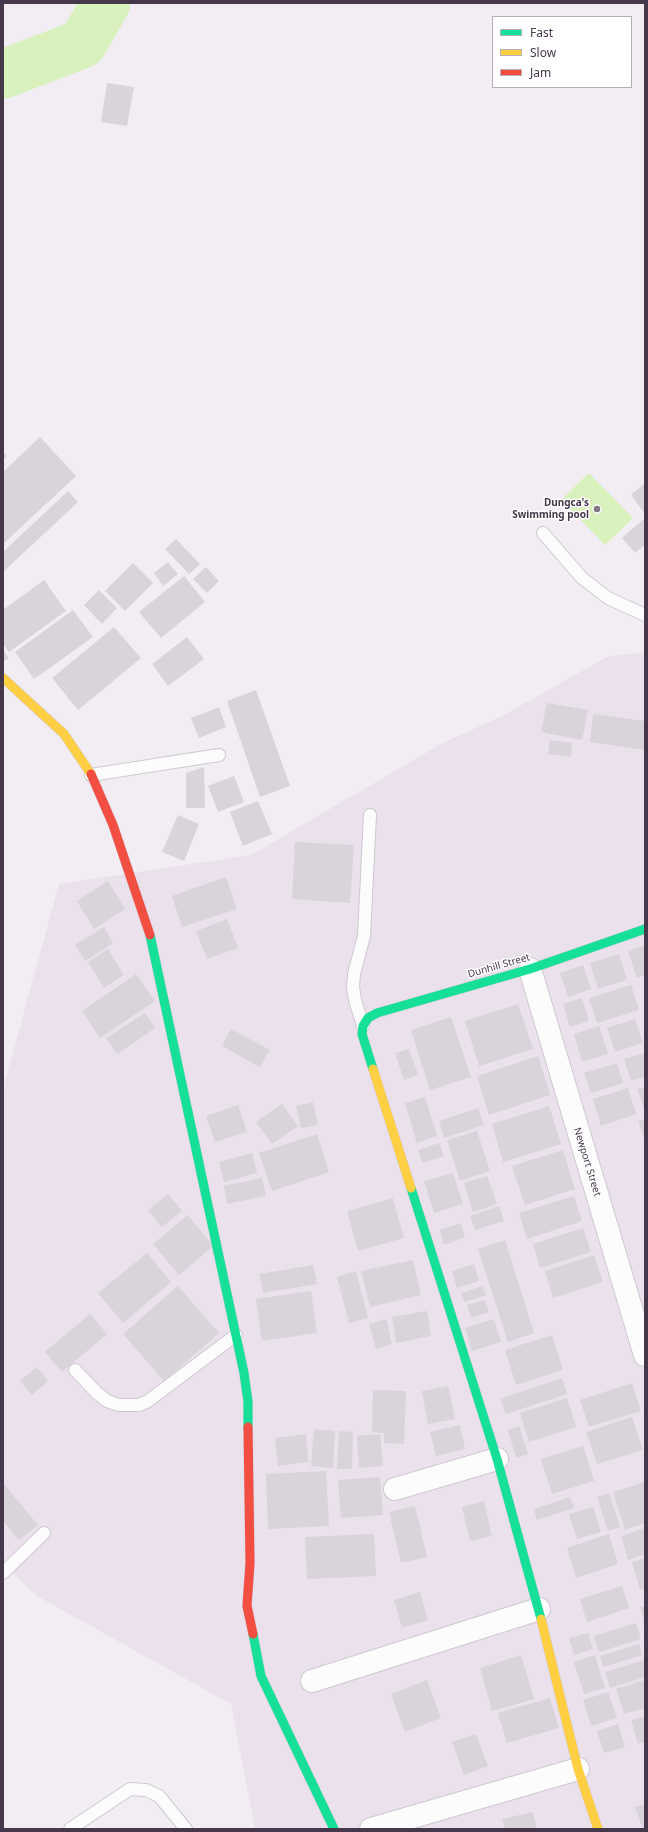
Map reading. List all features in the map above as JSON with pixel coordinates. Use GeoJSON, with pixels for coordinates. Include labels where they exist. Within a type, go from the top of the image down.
{"type":"FeatureCollection","features":[{"type":"Feature","properties":{"kind":"street"},"geometry":{"type":"LineString","coordinates":[[3,678],[64,734],[91,775],[113,825],[153,944],[236,1335],[248,1402],[250,1563],[247,1606],[261,1676],[334,1829]]}},
{"type":"Feature","properties":{"kind":"street","name":"Dunhill Street"},"geometry":{"type":"LineString","coordinates":[[363,1026],[368,1018],[377,1013],[530,969],[645,929]]}},
{"type":"Feature","properties":{"kind":"street","name":"Newport Street"},"geometry":{"type":"LineString","coordinates":[[530,969],[645,1355]]}},
{"type":"Feature","properties":{"kind":"street"},"geometry":{"type":"LineString","coordinates":[[363,1026],[362,1034],[497,1460],[539,1609],[578,1769],[598,1829]]}},
{"type":"Feature","properties":{"kind":"street"},"geometry":{"type":"LineString","coordinates":[[395,1489],[497,1460]]}},
{"type":"Feature","properties":{"kind":"street"},"geometry":{"type":"LineString","coordinates":[[312,1681],[539,1609]]}},
{"type":"Feature","properties":{"kind":"street"},"geometry":{"type":"LineString","coordinates":[[371,1829],[578,1769]]}},
{"type":"Feature","properties":{"kind":"lane"},"geometry":{"type":"LineString","coordinates":[[543,532],[582,578],[608,598],[645,615]]}},
{"type":"Feature","properties":{"kind":"lane"},"geometry":{"type":"LineString","coordinates":[[91,775],[219,755]]}},
{"type":"Feature","properties":{"kind":"lane"},"geometry":{"type":"LineString","coordinates":[[363,1026],[355,1000],[353,987],[354,974],[364,936],[370,815]]}},
{"type":"Feature","properties":{"kind":"lane"},"geometry":{"type":"LineString","coordinates":[[75,1370],[97,1393],[107,1401],[119,1405],[139,1405],[148,1401],[236,1335]]}},
{"type":"Feature","properties":{"kind":"lane"},"geometry":{"type":"LineString","coordinates":[[3,1573],[44,1533]]}},
{"type":"Feature","properties":{"kind":"lane"},"geometry":{"type":"LineString","coordinates":[[70,1829],[130,1790],[146,1790],[159,1796],[186,1829]]}},
{"type":"Feature","properties":{"kind":"shaded area","name":"Dungca's Swimming pool"},"geometry":{"type":"Polygon","coordinates":[[[589,473],[633,518],[605,545],[561,500],[589,473]]]}},
{"type":"Feature","properties":{"kind":"shaded area"},"geometry":{"type":"Polygon","coordinates":[[[645,652],[645,1829],[255,1829],[231,1704],[37,1596],[3,1564],[3,1089],[59,884],[251,855],[443,743],[504,715],[607,657],[645,652]]]}},
{"type":"Feature","properties":{"kind":"building"},"geometry":{"type":"Polygon","coordinates":[[[107,83],[134,87],[127,126],[101,122],[107,83]]]}},
{"type":"Feature","properties":{"kind":"building"},"geometry":{"type":"Polygon","coordinates":[[[40,437],[76,476],[3,544],[3,472],[40,437]]]}},
{"type":"Feature","properties":{"kind":"building"},"geometry":{"type":"Polygon","coordinates":[[[3,452],[7,456],[3,460],[3,452]]]}},
{"type":"Feature","properties":{"kind":"building"},"geometry":{"type":"Polygon","coordinates":[[[645,483],[645,514],[631,495],[645,483]]]}},
{"type":"Feature","properties":{"kind":"building"},"geometry":{"type":"Polygon","coordinates":[[[68,491],[78,502],[3,572],[3,552],[68,491]]]}},
{"type":"Feature","properties":{"kind":"building"},"geometry":{"type":"Polygon","coordinates":[[[645,518],[645,545],[635,553],[622,538],[645,518]]]}},
{"type":"Feature","properties":{"kind":"building"},"geometry":{"type":"Polygon","coordinates":[[[176,539],[200,564],[189,574],[165,549],[176,539]]]}},
{"type":"Feature","properties":{"kind":"building"},"geometry":{"type":"Polygon","coordinates":[[[168,562],[178,574],[163,586],[154,573],[168,562]]]}},
{"type":"Feature","properties":{"kind":"building"},"geometry":{"type":"Polygon","coordinates":[[[133,563],[153,583],[125,611],[105,591],[133,563]]]}},
{"type":"Feature","properties":{"kind":"building"},"geometry":{"type":"Polygon","coordinates":[[[206,567],[219,581],[207,593],[193,579],[206,567]]]}},
{"type":"Feature","properties":{"kind":"building"},"geometry":{"type":"Polygon","coordinates":[[[184,576],[205,602],[161,638],[139,612],[184,576]]]}},
{"type":"Feature","properties":{"kind":"building"},"geometry":{"type":"Polygon","coordinates":[[[44,580],[66,611],[9,652],[3,644],[3,610],[44,580]]]}},
{"type":"Feature","properties":{"kind":"building"},"geometry":{"type":"Polygon","coordinates":[[[99,590],[117,608],[102,624],[84,605],[99,590]]]}},
{"type":"Feature","properties":{"kind":"building"},"geometry":{"type":"Polygon","coordinates":[[[73,610],[93,637],[34,679],[15,652],[73,610]]]}},
{"type":"Feature","properties":{"kind":"building"},"geometry":{"type":"Polygon","coordinates":[[[114,627],[141,658],[78,710],[52,678],[114,627]]]}},
{"type":"Feature","properties":{"kind":"building"},"geometry":{"type":"Polygon","coordinates":[[[187,637],[204,659],[168,686],[152,664],[187,637]]]}},
{"type":"Feature","properties":{"kind":"building"},"geometry":{"type":"Polygon","coordinates":[[[3,650],[9,658],[3,662],[3,650]]]}},
{"type":"Feature","properties":{"kind":"building"},"geometry":{"type":"Polygon","coordinates":[[[256,690],[290,786],[260,797],[227,701],[256,690]]]}},
{"type":"Feature","properties":{"kind":"building"},"geometry":{"type":"Polygon","coordinates":[[[547,703],[588,710],[582,740],[541,732],[547,703]]]}},
{"type":"Feature","properties":{"kind":"building"},"geometry":{"type":"Polygon","coordinates":[[[219,707],[226,727],[199,738],[191,718],[219,707]]]}},
{"type":"Feature","properties":{"kind":"building"},"geometry":{"type":"Polygon","coordinates":[[[593,714],[645,721],[645,750],[590,742],[593,714]]]}},
{"type":"Feature","properties":{"kind":"building"},"geometry":{"type":"Polygon","coordinates":[[[550,740],[572,743],[571,757],[548,754],[550,740]]]}},
{"type":"Feature","properties":{"kind":"building"},"geometry":{"type":"Polygon","coordinates":[[[204,767],[205,808],[186,808],[186,773],[204,767]]]}},
{"type":"Feature","properties":{"kind":"building"},"geometry":{"type":"Polygon","coordinates":[[[234,776],[244,802],[218,812],[208,786],[234,776]]]}},
{"type":"Feature","properties":{"kind":"building"},"geometry":{"type":"Polygon","coordinates":[[[258,801],[272,834],[243,846],[230,812],[258,801]]]}},
{"type":"Feature","properties":{"kind":"building"},"geometry":{"type":"Polygon","coordinates":[[[178,815],[199,824],[184,861],[162,852],[178,815]]]}},
{"type":"Feature","properties":{"kind":"building"},"geometry":{"type":"Polygon","coordinates":[[[295,842],[354,845],[350,903],[292,899],[295,842]]]}},
{"type":"Feature","properties":{"kind":"building"},"geometry":{"type":"Polygon","coordinates":[[[226,877],[237,909],[182,927],[172,896],[226,877]]]}},
{"type":"Feature","properties":{"kind":"building"},"geometry":{"type":"Polygon","coordinates":[[[108,881],[125,909],[94,929],[77,901],[108,881]]]}},
{"type":"Feature","properties":{"kind":"building"},"geometry":{"type":"Polygon","coordinates":[[[227,919],[238,948],[207,959],[196,931],[227,919]]]}},
{"type":"Feature","properties":{"kind":"building"},"geometry":{"type":"Polygon","coordinates":[[[104,927],[113,943],[85,961],[75,945],[104,927]]]}},
{"type":"Feature","properties":{"kind":"building"},"geometry":{"type":"Polygon","coordinates":[[[645,945],[645,975],[637,978],[628,951],[645,945]]]}},
{"type":"Feature","properties":{"kind":"building"},"geometry":{"type":"Polygon","coordinates":[[[108,949],[124,975],[104,988],[88,962],[108,949]]]}},
{"type":"Feature","properties":{"kind":"building"},"geometry":{"type":"Polygon","coordinates":[[[619,954],[627,980],[598,989],[590,963],[619,954]]]}},
{"type":"Feature","properties":{"kind":"building"},"geometry":{"type":"Polygon","coordinates":[[[583,965],[591,989],[568,997],[560,973],[583,965]]]}},
{"type":"Feature","properties":{"kind":"building"},"geometry":{"type":"Polygon","coordinates":[[[136,974],[155,1001],[100,1038],[82,1011],[136,974]]]}},
{"type":"Feature","properties":{"kind":"building"},"geometry":{"type":"Polygon","coordinates":[[[631,985],[639,1010],[597,1023],[589,998],[631,985]]]}},
{"type":"Feature","properties":{"kind":"building"},"geometry":{"type":"Polygon","coordinates":[[[582,998],[589,1021],[570,1027],[563,1004],[582,998]]]}},
{"type":"Feature","properties":{"kind":"building"},"geometry":{"type":"Polygon","coordinates":[[[518,1004],[533,1049],[479,1066],[465,1021],[518,1004]]]}},
{"type":"Feature","properties":{"kind":"building"},"geometry":{"type":"Polygon","coordinates":[[[145,1013],[155,1028],[117,1054],[106,1038],[145,1013]]]}},
{"type":"Feature","properties":{"kind":"building"},"geometry":{"type":"Polygon","coordinates":[[[451,1017],[471,1077],[430,1090],[411,1030],[451,1017]]]}},
{"type":"Feature","properties":{"kind":"building"},"geometry":{"type":"Polygon","coordinates":[[[635,1019],[643,1043],[615,1052],[607,1028],[635,1019]]]}},
{"type":"Feature","properties":{"kind":"building"},"geometry":{"type":"Polygon","coordinates":[[[599,1026],[608,1054],[582,1062],[574,1034],[599,1026]]]}},
{"type":"Feature","properties":{"kind":"building"},"geometry":{"type":"Polygon","coordinates":[[[231,1029],[270,1050],[260,1067],[222,1046],[231,1029]]]}},
{"type":"Feature","properties":{"kind":"building"},"geometry":{"type":"Polygon","coordinates":[[[409,1049],[418,1075],[404,1080],[395,1053],[409,1049]]]}},
{"type":"Feature","properties":{"kind":"building"},"geometry":{"type":"Polygon","coordinates":[[[645,1053],[645,1077],[631,1081],[624,1059],[645,1053]]]}},
{"type":"Feature","properties":{"kind":"building"},"geometry":{"type":"Polygon","coordinates":[[[538,1056],[550,1095],[489,1115],[477,1076],[538,1056]]]}},
{"type":"Feature","properties":{"kind":"building"},"geometry":{"type":"Polygon","coordinates":[[[617,1063],[623,1083],[591,1093],[584,1073],[617,1063]]]}},
{"type":"Feature","properties":{"kind":"building"},"geometry":{"type":"Polygon","coordinates":[[[645,1087],[645,1111],[637,1089],[645,1087]]]}},
{"type":"Feature","properties":{"kind":"building"},"geometry":{"type":"Polygon","coordinates":[[[628,1088],[636,1114],[601,1126],[593,1099],[628,1088]]]}},
{"type":"Feature","properties":{"kind":"building"},"geometry":{"type":"Polygon","coordinates":[[[425,1097],[437,1136],[417,1143],[405,1103],[425,1097]]]}},
{"type":"Feature","properties":{"kind":"building"},"geometry":{"type":"Polygon","coordinates":[[[313,1102],[318,1125],[301,1128],[296,1106],[313,1102]]]}},
{"type":"Feature","properties":{"kind":"building"},"geometry":{"type":"Polygon","coordinates":[[[282,1104],[298,1126],[272,1144],[256,1122],[282,1104]]]}},
{"type":"Feature","properties":{"kind":"building"},"geometry":{"type":"Polygon","coordinates":[[[238,1105],[247,1132],[215,1142],[206,1116],[238,1105]]]}},
{"type":"Feature","properties":{"kind":"building"},"geometry":{"type":"Polygon","coordinates":[[[549,1106],[561,1144],[503,1162],[492,1124],[549,1106]]]}},
{"type":"Feature","properties":{"kind":"building"},"geometry":{"type":"Polygon","coordinates":[[[478,1108],[484,1125],[444,1138],[439,1121],[478,1108]]]}},
{"type":"Feature","properties":{"kind":"building"},"geometry":{"type":"Polygon","coordinates":[[[645,1119],[645,1141],[638,1121],[645,1119]]]}},
{"type":"Feature","properties":{"kind":"building"},"geometry":{"type":"Polygon","coordinates":[[[477,1131],[490,1171],[460,1181],[447,1140],[477,1131]]]}},
{"type":"Feature","properties":{"kind":"building"},"geometry":{"type":"Polygon","coordinates":[[[317,1134],[329,1172],[272,1191],[259,1153],[317,1134]]]}},
{"type":"Feature","properties":{"kind":"building"},"geometry":{"type":"Polygon","coordinates":[[[439,1143],[444,1156],[422,1163],[418,1150],[439,1143]]]}},
{"type":"Feature","properties":{"kind":"building"},"geometry":{"type":"Polygon","coordinates":[[[563,1150],[575,1189],[525,1205],[512,1166],[563,1150]]]}},
{"type":"Feature","properties":{"kind":"building"},"geometry":{"type":"Polygon","coordinates":[[[252,1153],[257,1173],[224,1182],[219,1162],[252,1153]]]}},
{"type":"Feature","properties":{"kind":"building"},"geometry":{"type":"Polygon","coordinates":[[[453,1173],[463,1204],[434,1213],[424,1181],[453,1173]]]}},
{"type":"Feature","properties":{"kind":"building"},"geometry":{"type":"Polygon","coordinates":[[[487,1176],[497,1204],[473,1212],[464,1183],[487,1176]]]}},
{"type":"Feature","properties":{"kind":"building"},"geometry":{"type":"Polygon","coordinates":[[[262,1178],[266,1196],[227,1204],[224,1186],[262,1178]]]}},
{"type":"Feature","properties":{"kind":"building"},"geometry":{"type":"Polygon","coordinates":[[[168,1194],[182,1211],[162,1227],[148,1210],[168,1194]]]}},
{"type":"Feature","properties":{"kind":"building"},"geometry":{"type":"Polygon","coordinates":[[[574,1196],[582,1221],[527,1239],[519,1213],[574,1196]]]}},
{"type":"Feature","properties":{"kind":"building"},"geometry":{"type":"Polygon","coordinates":[[[393,1198],[404,1238],[358,1251],[347,1211],[393,1198]]]}},
{"type":"Feature","properties":{"kind":"building"},"geometry":{"type":"Polygon","coordinates":[[[499,1206],[504,1221],[475,1230],[470,1216],[499,1206]]]}},
{"type":"Feature","properties":{"kind":"building"},"geometry":{"type":"Polygon","coordinates":[[[188,1215],[213,1246],[179,1275],[153,1244],[188,1215]]]}},
{"type":"Feature","properties":{"kind":"building"},"geometry":{"type":"Polygon","coordinates":[[[461,1223],[465,1237],[444,1245],[440,1230],[461,1223]]]}},
{"type":"Feature","properties":{"kind":"building"},"geometry":{"type":"Polygon","coordinates":[[[583,1228],[591,1252],[540,1268],[533,1244],[583,1228]]]}},
{"type":"Feature","properties":{"kind":"building"},"geometry":{"type":"Polygon","coordinates":[[[505,1240],[534,1333],[508,1342],[478,1249],[505,1240]]]}},
{"type":"Feature","properties":{"kind":"building"},"geometry":{"type":"Polygon","coordinates":[[[147,1253],[171,1282],[123,1323],[98,1293],[147,1253]]]}},
{"type":"Feature","properties":{"kind":"building"},"geometry":{"type":"Polygon","coordinates":[[[594,1255],[603,1282],[553,1298],[545,1271],[594,1255]]]}},
{"type":"Feature","properties":{"kind":"building"},"geometry":{"type":"Polygon","coordinates":[[[413,1260],[421,1295],[370,1307],[361,1271],[413,1260]]]}},
{"type":"Feature","properties":{"kind":"building"},"geometry":{"type":"Polygon","coordinates":[[[474,1264],[479,1281],[457,1288],[452,1271],[474,1264]]]}},
{"type":"Feature","properties":{"kind":"building"},"geometry":{"type":"Polygon","coordinates":[[[313,1265],[317,1284],[263,1293],[259,1274],[313,1265]]]}},
{"type":"Feature","properties":{"kind":"building"},"geometry":{"type":"Polygon","coordinates":[[[356,1271],[368,1318],[349,1323],[337,1277],[356,1271]]]}},
{"type":"Feature","properties":{"kind":"building"},"geometry":{"type":"Polygon","coordinates":[[[178,1286],[219,1333],[164,1381],[123,1334],[178,1286]]]}},
{"type":"Feature","properties":{"kind":"building"},"geometry":{"type":"Polygon","coordinates":[[[483,1286],[486,1295],[465,1302],[461,1293],[483,1286]]]}},
{"type":"Feature","properties":{"kind":"building"},"geometry":{"type":"Polygon","coordinates":[[[311,1291],[317,1333],[262,1341],[256,1299],[311,1291]]]}},
{"type":"Feature","properties":{"kind":"building"},"geometry":{"type":"Polygon","coordinates":[[[485,1300],[489,1312],[471,1318],[467,1305],[485,1300]]]}},
{"type":"Feature","properties":{"kind":"building"},"geometry":{"type":"Polygon","coordinates":[[[427,1311],[431,1336],[396,1343],[392,1317],[427,1311]]]}},
{"type":"Feature","properties":{"kind":"building"},"geometry":{"type":"Polygon","coordinates":[[[90,1314],[107,1334],[62,1372],[45,1352],[90,1314]]]}},
{"type":"Feature","properties":{"kind":"building"},"geometry":{"type":"Polygon","coordinates":[[[386,1319],[392,1344],[376,1349],[369,1324],[386,1319]]]}},
{"type":"Feature","properties":{"kind":"building"},"geometry":{"type":"Polygon","coordinates":[[[494,1319],[501,1342],[472,1351],[465,1328],[494,1319]]]}},
{"type":"Feature","properties":{"kind":"building"},"geometry":{"type":"Polygon","coordinates":[[[552,1335],[563,1370],[516,1385],[505,1350],[552,1335]]]}},
{"type":"Feature","properties":{"kind":"building"},"geometry":{"type":"Polygon","coordinates":[[[37,1367],[48,1381],[32,1395],[20,1381],[37,1367]]]}},
{"type":"Feature","properties":{"kind":"building"},"geometry":{"type":"Polygon","coordinates":[[[562,1378],[567,1394],[506,1414],[500,1399],[562,1378]]]}},
{"type":"Feature","properties":{"kind":"building"},"geometry":{"type":"Polygon","coordinates":[[[632,1383],[641,1411],[589,1427],[580,1400],[632,1383]]]}},
{"type":"Feature","properties":{"kind":"building"},"geometry":{"type":"Polygon","coordinates":[[[448,1386],[455,1419],[428,1424],[422,1391],[448,1386]]]}},
{"type":"Feature","properties":{"kind":"building"},"geometry":{"type":"Polygon","coordinates":[[[373,1390],[406,1391],[404,1444],[384,1443],[384,1433],[372,1432],[373,1390]]]}},
{"type":"Feature","properties":{"kind":"building"},"geometry":{"type":"Polygon","coordinates":[[[567,1398],[576,1427],[529,1442],[520,1413],[567,1398]]]}},
{"type":"Feature","properties":{"kind":"building"},"geometry":{"type":"Polygon","coordinates":[[[632,1417],[643,1450],[597,1464],[586,1432],[632,1417]]]}},
{"type":"Feature","properties":{"kind":"building"},"geometry":{"type":"Polygon","coordinates":[[[460,1425],[465,1449],[436,1456],[430,1432],[460,1425]]]}},
{"type":"Feature","properties":{"kind":"building"},"geometry":{"type":"Polygon","coordinates":[[[519,1426],[528,1454],[516,1458],[508,1430],[519,1426]]]}},
{"type":"Feature","properties":{"kind":"building"},"geometry":{"type":"Polygon","coordinates":[[[314,1429],[335,1431],[333,1468],[311,1466],[314,1429]]]}},
{"type":"Feature","properties":{"kind":"building"},"geometry":{"type":"Polygon","coordinates":[[[339,1431],[353,1432],[352,1469],[337,1469],[339,1431]]]}},
{"type":"Feature","properties":{"kind":"building"},"geometry":{"type":"Polygon","coordinates":[[[306,1434],[308,1462],[278,1466],[275,1438],[306,1434]]]}},
{"type":"Feature","properties":{"kind":"building"},"geometry":{"type":"Polygon","coordinates":[[[380,1434],[383,1466],[359,1468],[357,1436],[380,1434]]]}},
{"type":"Feature","properties":{"kind":"building"},"geometry":{"type":"Polygon","coordinates":[[[583,1446],[594,1481],[552,1494],[541,1459],[583,1446]]]}},
{"type":"Feature","properties":{"kind":"building"},"geometry":{"type":"Polygon","coordinates":[[[326,1471],[329,1526],[268,1529],[266,1474],[326,1471]]]}},
{"type":"Feature","properties":{"kind":"building"},"geometry":{"type":"Polygon","coordinates":[[[380,1477],[383,1515],[341,1518],[338,1480],[380,1477]]]}},
{"type":"Feature","properties":{"kind":"building"},"geometry":{"type":"Polygon","coordinates":[[[645,1482],[645,1523],[625,1530],[613,1492],[645,1482]]]}},
{"type":"Feature","properties":{"kind":"building"},"geometry":{"type":"Polygon","coordinates":[[[3,1483],[38,1525],[19,1540],[3,1521],[3,1483]]]}},
{"type":"Feature","properties":{"kind":"building"},"geometry":{"type":"Polygon","coordinates":[[[609,1493],[620,1527],[608,1531],[597,1497],[609,1493]]]}},
{"type":"Feature","properties":{"kind":"building"},"geometry":{"type":"Polygon","coordinates":[[[570,1497],[574,1508],[537,1520],[534,1509],[570,1497]]]}},
{"type":"Feature","properties":{"kind":"building"},"geometry":{"type":"Polygon","coordinates":[[[484,1501],[492,1536],[470,1541],[462,1507],[484,1501]]]}},
{"type":"Feature","properties":{"kind":"building"},"geometry":{"type":"Polygon","coordinates":[[[415,1506],[427,1557],[401,1563],[389,1512],[415,1506]]]}},
{"type":"Feature","properties":{"kind":"building"},"geometry":{"type":"Polygon","coordinates":[[[593,1507],[601,1532],[577,1539],[569,1514],[593,1507]]]}},
{"type":"Feature","properties":{"kind":"building"},"geometry":{"type":"Polygon","coordinates":[[[645,1528],[645,1554],[628,1560],[621,1536],[645,1528]]]}},
{"type":"Feature","properties":{"kind":"building"},"geometry":{"type":"Polygon","coordinates":[[[374,1534],[376,1576],[307,1579],[305,1537],[374,1534]]]}},
{"type":"Feature","properties":{"kind":"building"},"geometry":{"type":"Polygon","coordinates":[[[609,1534],[618,1564],[576,1578],[567,1548],[609,1534]]]}},
{"type":"Feature","properties":{"kind":"building"},"geometry":{"type":"Polygon","coordinates":[[[645,1558],[645,1588],[640,1590],[632,1562],[645,1558]]]}},
{"type":"Feature","properties":{"kind":"building"},"geometry":{"type":"Polygon","coordinates":[[[622,1586],[629,1608],[587,1622],[580,1599],[622,1586]]]}},
{"type":"Feature","properties":{"kind":"building"},"geometry":{"type":"Polygon","coordinates":[[[420,1592],[428,1620],[402,1628],[394,1600],[420,1592]]]}},
{"type":"Feature","properties":{"kind":"building"},"geometry":{"type":"Polygon","coordinates":[[[645,1606],[645,1623],[640,1607],[645,1606]]]}},
{"type":"Feature","properties":{"kind":"building"},"geometry":{"type":"Polygon","coordinates":[[[636,1623],[641,1639],[599,1652],[594,1636],[636,1623]]]}},
{"type":"Feature","properties":{"kind":"building"},"geometry":{"type":"Polygon","coordinates":[[[588,1633],[593,1649],[574,1655],[569,1638],[588,1633]]]}},
{"type":"Feature","properties":{"kind":"building"},"geometry":{"type":"Polygon","coordinates":[[[639,1644],[642,1655],[603,1667],[600,1656],[639,1644]]]}},
{"type":"Feature","properties":{"kind":"building"},"geometry":{"type":"Polygon","coordinates":[[[521,1655],[534,1699],[492,1711],[480,1668],[521,1655]]]}},
{"type":"Feature","properties":{"kind":"building"},"geometry":{"type":"Polygon","coordinates":[[[595,1655],[605,1688],[584,1694],[574,1662],[595,1655]]]}},
{"type":"Feature","properties":{"kind":"building"},"geometry":{"type":"Polygon","coordinates":[[[644,1660],[645,1677],[610,1688],[605,1672],[644,1660]]]}},
{"type":"Feature","properties":{"kind":"building"},"geometry":{"type":"Polygon","coordinates":[[[427,1680],[441,1718],[405,1732],[391,1694],[427,1680]]]}},
{"type":"Feature","properties":{"kind":"building"},"geometry":{"type":"Polygon","coordinates":[[[645,1680],[645,1708],[624,1714],[616,1689],[645,1680]]]}},
{"type":"Feature","properties":{"kind":"building"},"geometry":{"type":"Polygon","coordinates":[[[608,1692],[617,1718],[591,1726],[583,1700],[608,1692]]]}},
{"type":"Feature","properties":{"kind":"building"},"geometry":{"type":"Polygon","coordinates":[[[550,1698],[559,1728],[507,1743],[498,1713],[550,1698]]]}},
{"type":"Feature","properties":{"kind":"building"},"geometry":{"type":"Polygon","coordinates":[[[645,1716],[645,1742],[638,1744],[631,1720],[645,1716]]]}},
{"type":"Feature","properties":{"kind":"building"},"geometry":{"type":"Polygon","coordinates":[[[618,1724],[625,1747],[604,1753],[597,1731],[618,1724]]]}},
{"type":"Feature","properties":{"kind":"building"},"geometry":{"type":"Polygon","coordinates":[[[476,1734],[488,1766],[464,1775],[452,1742],[476,1734]]]}},
{"type":"Feature","properties":{"kind":"building"},"geometry":{"type":"Polygon","coordinates":[[[645,1804],[645,1829],[643,1829],[635,1807],[645,1804]]]}},
{"type":"Feature","properties":{"kind":"building"},"geometry":{"type":"Polygon","coordinates":[[[533,1812],[537,1829],[505,1829],[502,1819],[533,1812]]]}},
{"type":"Feature","properties":{"kind":"waterway"},"geometry":{"type":"LineString","coordinates":[[3,74],[82,44],[106,3]]}},
{"type":"Feature","properties":{"kind":"traffic: fast"},"geometry":{"type":"LineString","coordinates":[[373,1069],[362,1034],[363,1026],[368,1018],[377,1013],[530,969],[645,929]]}},
{"type":"Feature","properties":{"kind":"traffic: fast"},"geometry":{"type":"LineString","coordinates":[[150,935],[244,1373],[248,1402],[248,1427]]}},
{"type":"Feature","properties":{"kind":"traffic: fast"},"geometry":{"type":"LineString","coordinates":[[411,1188],[497,1459],[541,1619]]}},
{"type":"Feature","properties":{"kind":"traffic: fast"},"geometry":{"type":"LineString","coordinates":[[253,1634],[261,1676],[334,1829]]}},
{"type":"Feature","properties":{"kind":"traffic: slow"},"geometry":{"type":"LineString","coordinates":[[3,678],[64,734],[91,774]]}},
{"type":"Feature","properties":{"kind":"traffic: slow"},"geometry":{"type":"LineString","coordinates":[[373,1069],[411,1188]]}},
{"type":"Feature","properties":{"kind":"traffic: slow"},"geometry":{"type":"LineString","coordinates":[[541,1619],[578,1769],[598,1829]]}},
{"type":"Feature","properties":{"kind":"traffic: jam"},"geometry":{"type":"LineString","coordinates":[[91,774],[113,825],[150,935]]}},
{"type":"Feature","properties":{"kind":"traffic: jam"},"geometry":{"type":"LineString","coordinates":[[248,1427],[250,1563],[247,1606],[253,1634]]}},
{"type":"Feature","properties":{"kind":"place","name":"Dungca's Swimming pool"},"geometry":{"type":"Point","coordinates":[597,509]}}]}
